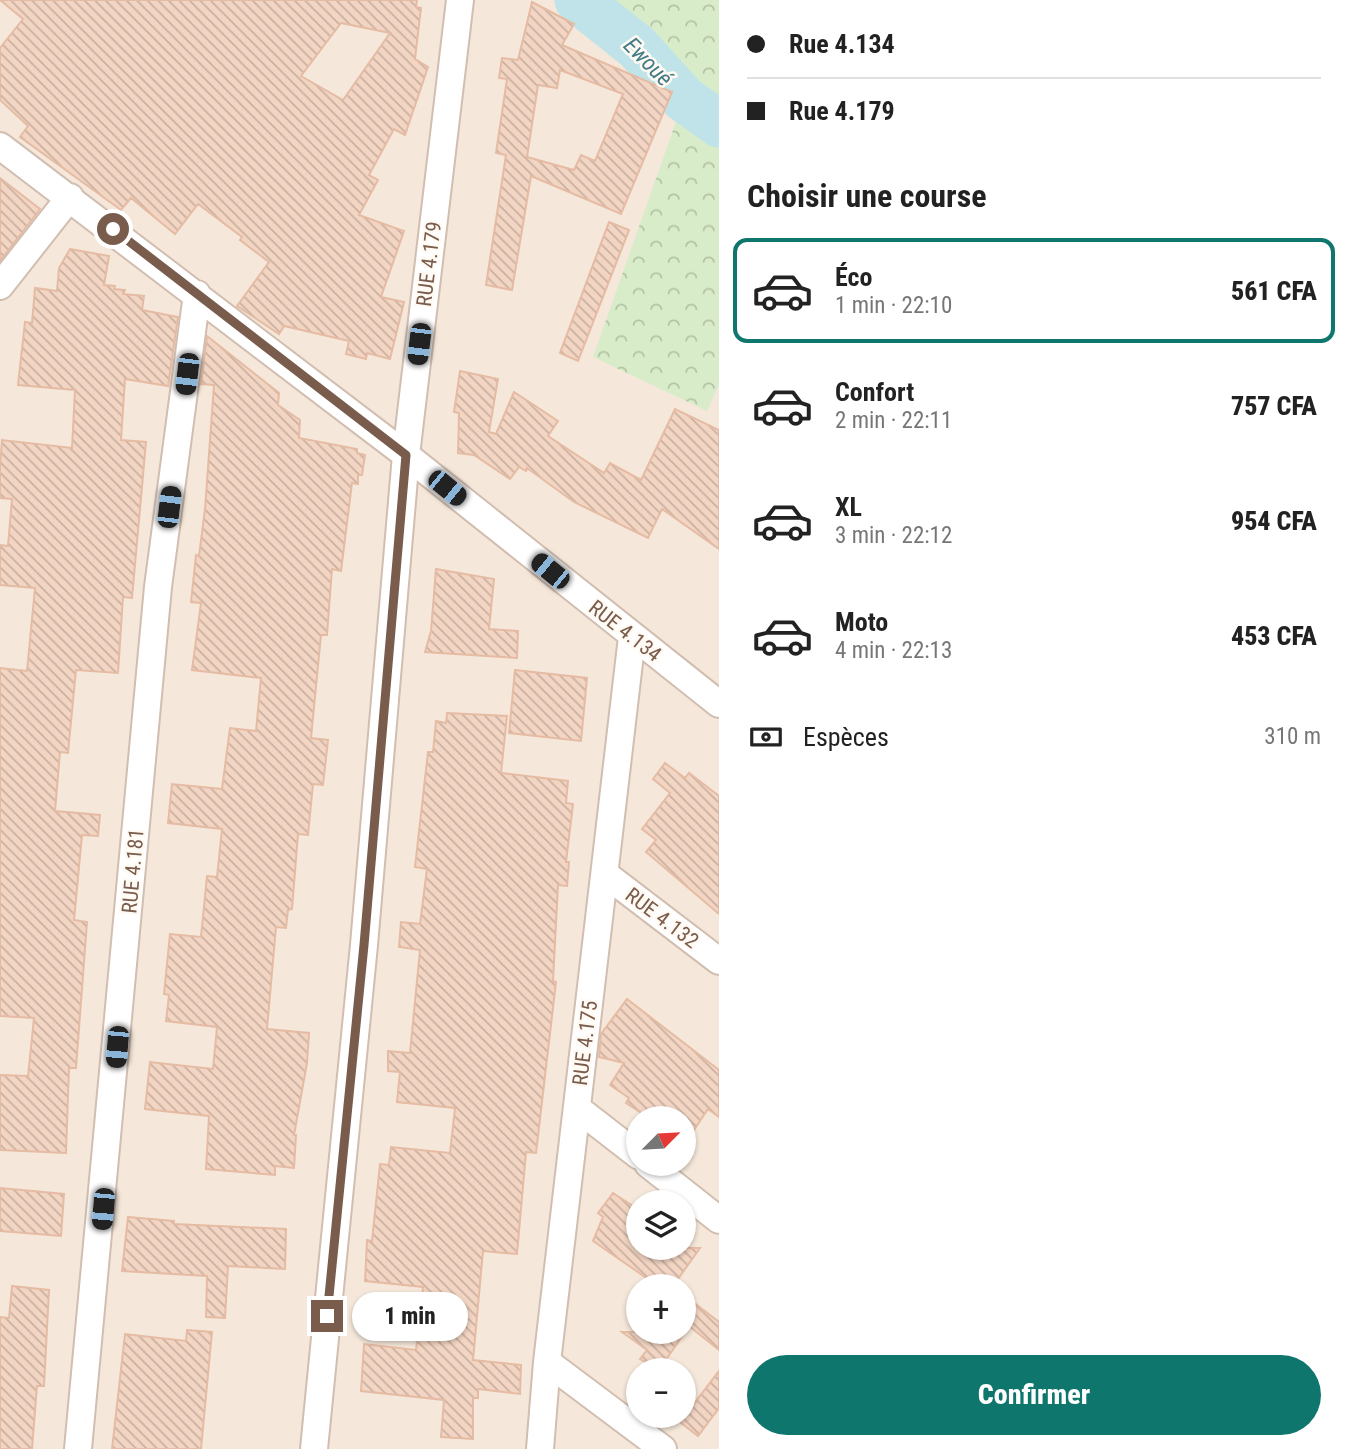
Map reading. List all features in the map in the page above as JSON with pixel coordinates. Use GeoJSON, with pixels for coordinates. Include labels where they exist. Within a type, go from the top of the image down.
{"type":"FeatureCollection","features":[{"type":"Feature","properties":{"kind":"street","name":"RUE 4.179"},"geometry":{"type":"LineString","coordinates":[[314,1449],[363,959],[406,455],[460,0]]}},
{"type":"Feature","properties":{"kind":"street","name":"RUE 4.134"},"geometry":{"type":"LineString","coordinates":[[0,146],[406,455],[719,704]]}},
{"type":"Feature","properties":{"kind":"street"},"geometry":{"type":"LineString","coordinates":[[0,286],[70,197]]}},
{"type":"Feature","properties":{"kind":"street","name":"RUE 4.181"},"geometry":{"type":"LineString","coordinates":[[78,1449],[158,587],[197,294]]}},
{"type":"Feature","properties":{"kind":"street","name":"RUE 4.175"},"geometry":{"type":"LineString","coordinates":[[540,1449],[547,1362],[632,637]]}},
{"type":"Feature","properties":{"kind":"street","name":"RUE 4.132"},"geometry":{"type":"LineString","coordinates":[[605,874],[719,961]]}},
{"type":"Feature","properties":{"kind":"street"},"geometry":{"type":"LineString","coordinates":[[577,1108],[626,1146]]}},
{"type":"Feature","properties":{"kind":"street"},"geometry":{"type":"LineString","coordinates":[[663,1176],[719,1220]]}},
{"type":"Feature","properties":{"kind":"street"},"geometry":{"type":"LineString","coordinates":[[547,1362],[663,1449]]}},
{"type":"Feature","properties":{"kind":"shaded area"},"geometry":{"type":"Polygon","coordinates":[[[0,0],[595,0],[590,7],[719,124],[719,1449],[0,1449],[0,0]]]}},
{"type":"Feature","properties":{"kind":"green space"},"geometry":{"type":"Polygon","coordinates":[[[595,0],[719,0],[719,385],[707,411],[593,357],[684,99],[637,47],[590,6],[595,0]]]}},
{"type":"Feature","properties":{"kind":"building"},"geometry":{"type":"Polygon","coordinates":[[[0,0],[417,0],[416,7],[421,8],[415,59],[428,67],[405,135],[394,129],[369,175],[378,180],[359,215],[404,231],[381,297],[404,302],[390,359],[367,353],[366,359],[346,354],[349,341],[284,326],[279,334],[237,306],[269,262],[240,240],[242,237],[198,204],[175,234],[131,198],[121,210],[20,137],[28,126],[0,100],[0,48],[23,19],[0,0]],[[341,23],[301,76],[343,100],[390,33],[341,23]]]}},
{"type":"Feature","properties":{"kind":"building"},"geometry":{"type":"Polygon","coordinates":[[[532,2],[574,24],[562,45],[672,92],[621,214],[531,176],[512,290],[486,285],[506,155],[496,153],[507,79],[499,78],[502,58],[518,60],[532,2]],[[560,70],[557,88],[538,85],[527,157],[574,170],[581,155],[595,161],[623,94],[560,70]]]}},
{"type":"Feature","properties":{"kind":"building"},"geometry":{"type":"Polygon","coordinates":[[[0,178],[40,209],[0,261],[0,178]]]}},
{"type":"Feature","properties":{"kind":"building"},"geometry":{"type":"Polygon","coordinates":[[[609,222],[629,230],[578,361],[560,353],[609,222]]]}},
{"type":"Feature","properties":{"kind":"building"},"geometry":{"type":"Polygon","coordinates":[[[70,249],[109,256],[104,285],[125,290],[123,294],[144,296],[142,310],[178,317],[168,386],[125,379],[121,440],[146,442],[132,598],[123,597],[118,673],[76,670],[68,753],[60,752],[55,811],[100,815],[98,836],[82,835],[74,920],[87,922],[76,1068],[69,1068],[66,1153],[0,1150],[0,1075],[28,1076],[34,1018],[0,1016],[0,668],[27,671],[35,588],[0,585],[0,545],[8,546],[12,499],[0,498],[0,467],[2,440],[72,448],[75,390],[18,385],[25,322],[32,323],[35,288],[57,291],[59,268],[70,249]]]}},
{"type":"Feature","properties":{"kind":"building"},"geometry":{"type":"Polygon","coordinates":[[[207,336],[279,393],[278,405],[300,420],[299,438],[357,449],[357,453],[365,455],[362,475],[358,475],[358,484],[352,483],[341,571],[332,569],[327,635],[321,635],[311,738],[328,740],[323,785],[313,784],[308,835],[298,834],[292,909],[288,910],[286,928],[276,927],[267,1029],[309,1033],[307,1063],[294,1135],[294,1168],[275,1166],[275,1175],[206,1169],[209,1116],[145,1109],[150,1062],[213,1069],[217,1027],[166,1021],[169,995],[164,994],[170,934],[201,937],[207,876],[217,877],[222,829],[168,823],[172,784],[222,789],[230,728],[256,731],[261,678],[192,670],[201,603],[191,602],[205,509],[214,385],[201,384],[207,336]]]}},
{"type":"Feature","properties":{"kind":"building"},"geometry":{"type":"Polygon","coordinates":[[[460,371],[498,379],[489,432],[496,434],[514,392],[558,421],[548,436],[604,473],[610,463],[641,480],[675,409],[719,430],[719,549],[662,509],[648,538],[574,502],[527,468],[526,471],[519,467],[510,479],[474,455],[458,453],[459,413],[454,412],[460,371]]]}},
{"type":"Feature","properties":{"kind":"building"},"geometry":{"type":"Polygon","coordinates":[[[436,569],[494,579],[489,629],[518,631],[517,658],[425,652],[431,631],[436,569]]]}},
{"type":"Feature","properties":{"kind":"building"},"geometry":{"type":"Polygon","coordinates":[[[515,670],[587,678],[581,741],[509,733],[515,670]]]}},
{"type":"Feature","properties":{"kind":"building"},"geometry":{"type":"Polygon","coordinates":[[[447,713],[507,716],[501,773],[568,781],[566,803],[573,804],[566,862],[569,862],[567,886],[558,885],[553,981],[556,982],[536,1153],[526,1152],[517,1254],[483,1251],[473,1360],[521,1365],[520,1394],[478,1389],[478,1398],[473,1398],[473,1439],[441,1437],[444,1400],[361,1391],[364,1344],[416,1350],[423,1287],[365,1281],[367,1240],[372,1241],[380,1164],[389,1165],[391,1147],[450,1153],[455,1108],[397,1102],[400,1072],[388,1071],[388,1051],[410,1053],[420,950],[399,947],[401,922],[420,924],[427,869],[415,867],[428,752],[433,752],[436,721],[446,723],[447,713]]]}},
{"type":"Feature","properties":{"kind":"building"},"geometry":{"type":"Polygon","coordinates":[[[665,763],[685,778],[689,773],[719,796],[719,914],[646,852],[656,840],[642,829],[670,793],[653,779],[665,763]]]}},
{"type":"Feature","properties":{"kind":"building"},"geometry":{"type":"Polygon","coordinates":[[[627,999],[719,1070],[719,1117],[708,1109],[696,1127],[696,1106],[631,1106],[626,1103],[629,1098],[610,1085],[624,1063],[599,1057],[601,1034],[627,999]]]}},
{"type":"Feature","properties":{"kind":"building"},"geometry":{"type":"Polygon","coordinates":[[[0,1188],[64,1194],[61,1236],[0,1231],[0,1188]]]}},
{"type":"Feature","properties":{"kind":"building"},"geometry":{"type":"Polygon","coordinates":[[[613,1193],[626,1202],[626,1260],[691,1260],[682,1274],[641,1274],[593,1241],[603,1217],[598,1213],[613,1193]]]}},
{"type":"Feature","properties":{"kind":"building"},"geometry":{"type":"Polygon","coordinates":[[[128,1217],[174,1221],[174,1224],[286,1229],[285,1269],[228,1266],[225,1318],[206,1317],[207,1276],[122,1271],[128,1217]]]}},
{"type":"Feature","properties":{"kind":"building"},"geometry":{"type":"Polygon","coordinates":[[[12,1286],[49,1290],[44,1386],[37,1386],[32,1449],[0,1449],[0,1317],[9,1318],[12,1286]]]}},
{"type":"Feature","properties":{"kind":"building"},"geometry":{"type":"Polygon","coordinates":[[[696,1304],[719,1322],[719,1350],[696,1332],[696,1304]]]}},
{"type":"Feature","properties":{"kind":"building"},"geometry":{"type":"Polygon","coordinates":[[[187,1330],[212,1332],[201,1449],[112,1449],[125,1334],[186,1341],[187,1330]]]}},
{"type":"Feature","properties":{"kind":"building"},"geometry":{"type":"Polygon","coordinates":[[[639,1344],[677,1344],[667,1358],[641,1358],[647,1350],[639,1344]]]}},
{"type":"Feature","properties":{"kind":"building"},"geometry":{"type":"Polygon","coordinates":[[[719,1371],[719,1408],[698,1436],[688,1428],[696,1428],[696,1401],[719,1371]]]}},
{"type":"Feature","properties":{"kind":"waterway","name":"Ewoué"},"geometry":{"type":"LineString","coordinates":[[578,0],[637,47],[684,99],[719,124]]}},
{"type":"Feature","properties":{"kind":"route"},"geometry":{"type":"LineString","coordinates":[[113,229],[406,455],[364,945],[327,1316]]}}]}
